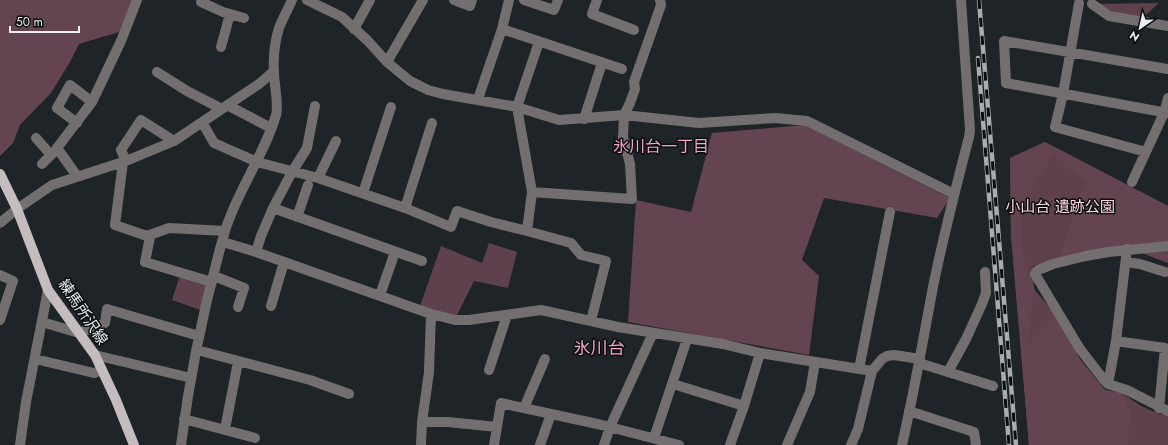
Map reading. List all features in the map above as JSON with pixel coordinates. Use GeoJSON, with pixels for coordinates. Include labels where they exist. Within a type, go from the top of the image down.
{"type":"FeatureCollection","features":[{"type":"Feature","properties":{"kind":"main road","name":"練馬所沢線"},"geometry":{"type":"LineString","coordinates":[[0,174],[17,209],[48,290],[95,355],[116,400],[134,445]]}},
{"type":"Feature","properties":{"kind":"street"},"geometry":{"type":"LineString","coordinates":[[42,164],[54,152],[92,102],[121,41],[137,0]]}},
{"type":"Feature","properties":{"kind":"street"},"geometry":{"type":"LineString","coordinates":[[181,445],[184,419],[199,336],[225,231],[232,213],[257,162],[277,113],[274,56],[279,28],[292,0]]}},
{"type":"Feature","properties":{"kind":"street"},"geometry":{"type":"LineString","coordinates":[[307,0],[342,17],[387,62],[410,81],[428,90],[517,107],[559,120],[624,115],[699,123],[775,118],[807,121],[954,194]]}},
{"type":"Feature","properties":{"kind":"street"},"geometry":{"type":"LineString","coordinates":[[354,29],[370,0]]}},
{"type":"Feature","properties":{"kind":"street"},"geometry":{"type":"LineString","coordinates":[[387,62],[423,0]]}},
{"type":"Feature","properties":{"kind":"street"},"geometry":{"type":"LineString","coordinates":[[454,0],[470,6],[472,0]]}},
{"type":"Feature","properties":{"kind":"street"},"geometry":{"type":"LineString","coordinates":[[478,100],[502,29],[509,0]]}},
{"type":"Feature","properties":{"kind":"street"},"geometry":{"type":"LineString","coordinates":[[524,0],[554,10],[558,0]]}},
{"type":"Feature","properties":{"kind":"street"},"geometry":{"type":"LineString","coordinates":[[597,0],[592,14],[634,30]]}},
{"type":"Feature","properties":{"kind":"street"},"geometry":{"type":"LineString","coordinates":[[532,192],[632,199],[630,164],[623,138],[624,115],[635,89],[634,82],[661,5],[660,0]]}},
{"type":"Feature","properties":{"kind":"street"},"geometry":{"type":"LineString","coordinates":[[199,1],[230,14],[244,18]]}},
{"type":"Feature","properties":{"kind":"street"},"geometry":{"type":"LineString","coordinates":[[902,445],[920,361],[933,287],[970,130],[961,2]]}},
{"type":"Feature","properties":{"kind":"street"},"geometry":{"type":"LineString","coordinates":[[1080,3],[1064,94],[1055,127],[1146,152]]}},
{"type":"Feature","properties":{"kind":"street"},"geometry":{"type":"LineString","coordinates":[[1092,4],[1110,16],[1168,26]]}},
{"type":"Feature","properties":{"kind":"street"},"geometry":{"type":"LineString","coordinates":[[221,47],[230,14]]}},
{"type":"Feature","properties":{"kind":"street"},"geometry":{"type":"LineString","coordinates":[[502,29],[622,69]]}},
{"type":"Feature","properties":{"kind":"street"},"geometry":{"type":"LineString","coordinates":[[1166,113],[1006,83],[1004,41],[1168,69]]}},
{"type":"Feature","properties":{"kind":"street"},"geometry":{"type":"LineString","coordinates":[[527,231],[532,192],[517,107],[539,42]]}},
{"type":"Feature","properties":{"kind":"street"},"geometry":{"type":"LineString","coordinates":[[584,119],[602,63]]}},
{"type":"Feature","properties":{"kind":"street"},"geometry":{"type":"LineString","coordinates":[[1,221],[52,185],[125,162],[174,142],[259,84],[274,71]]}},
{"type":"Feature","properties":{"kind":"street"},"geometry":{"type":"LineString","coordinates":[[157,72],[187,91],[271,128]]}},
{"type":"Feature","properties":{"kind":"street"},"geometry":{"type":"LineString","coordinates":[[77,123],[57,108],[70,85],[92,102]]}},
{"type":"Feature","properties":{"kind":"street"},"geometry":{"type":"LineString","coordinates":[[1132,182],[1166,113],[1168,98]]}},
{"type":"Feature","properties":{"kind":"street"},"geometry":{"type":"LineString","coordinates":[[256,252],[273,208],[292,172],[307,148],[315,106]]}},
{"type":"Feature","properties":{"kind":"street"},"geometry":{"type":"LineString","coordinates":[[363,193],[391,107]]}},
{"type":"Feature","properties":{"kind":"street"},"geometry":{"type":"LineString","coordinates":[[174,142],[141,120],[121,150],[125,162],[115,225],[150,237],[145,262],[244,288],[238,307]]}},
{"type":"Feature","properties":{"kind":"street"},"geometry":{"type":"LineString","coordinates":[[202,122],[214,142],[257,162],[318,178],[363,193],[451,227],[457,211],[491,222],[571,242],[581,255],[606,261],[591,321]]}},
{"type":"Feature","properties":{"kind":"street"},"geometry":{"type":"LineString","coordinates":[[405,208],[432,123]]}},
{"type":"Feature","properties":{"kind":"street"},"geometry":{"type":"LineString","coordinates":[[36,138],[54,152],[77,176]]}},
{"type":"Feature","properties":{"kind":"street"},"geometry":{"type":"LineString","coordinates":[[318,178],[336,141]]}},
{"type":"Feature","properties":{"kind":"street"},"geometry":{"type":"LineString","coordinates":[[297,217],[308,185]]}},
{"type":"Feature","properties":{"kind":"street"},"geometry":{"type":"LineString","coordinates":[[273,208],[422,261]]}},
{"type":"Feature","properties":{"kind":"street"},"geometry":{"type":"LineString","coordinates":[[860,369],[890,212]]}},
{"type":"Feature","properties":{"kind":"street"},"geometry":{"type":"LineString","coordinates":[[147,236],[169,228],[225,231]]}},
{"type":"Feature","properties":{"kind":"street"},"geometry":{"type":"LineString","coordinates":[[223,242],[256,252],[431,314],[456,320],[469,320],[541,310],[653,333],[723,344],[760,353],[872,371]]}},
{"type":"Feature","properties":{"kind":"street"},"geometry":{"type":"LineString","coordinates":[[1116,341],[1165,348],[1164,410],[1127,390],[1108,384],[1080,349],[1035,274],[1038,270],[1052,264],[1108,252],[1168,246]]}},
{"type":"Feature","properties":{"kind":"street"},"geometry":{"type":"LineString","coordinates":[[1108,384],[1116,341],[1128,249]]}},
{"type":"Feature","properties":{"kind":"street"},"geometry":{"type":"LineString","coordinates":[[380,295],[395,252]]}},
{"type":"Feature","properties":{"kind":"street"},"geometry":{"type":"LineString","coordinates":[[271,306],[284,262]]}},
{"type":"Feature","properties":{"kind":"street"},"geometry":{"type":"LineString","coordinates":[[1126,262],[1140,264],[1164,272]]}},
{"type":"Feature","properties":{"kind":"street"},"geometry":{"type":"LineString","coordinates":[[948,372],[966,339],[982,304],[986,293],[985,272]]}},
{"type":"Feature","properties":{"kind":"street"},"geometry":{"type":"LineString","coordinates":[[0,275],[13,280],[0,320]]}},
{"type":"Feature","properties":{"kind":"street"},"geometry":{"type":"LineString","coordinates":[[20,445],[26,402],[48,290]]}},
{"type":"Feature","properties":{"kind":"street"},"geometry":{"type":"LineString","coordinates":[[42,322],[79,333],[105,323],[107,309],[199,336]]}},
{"type":"Feature","properties":{"kind":"street"},"geometry":{"type":"LineString","coordinates":[[421,445],[428,372],[431,314]]}},
{"type":"Feature","properties":{"kind":"street"},"geometry":{"type":"LineString","coordinates":[[489,370],[507,315]]}},
{"type":"Feature","properties":{"kind":"street"},"geometry":{"type":"LineString","coordinates":[[604,445],[610,427],[653,333]]}},
{"type":"Feature","properties":{"kind":"street"},"geometry":{"type":"LineString","coordinates":[[654,438],[687,339]]}},
{"type":"Feature","properties":{"kind":"street"},"geometry":{"type":"LineString","coordinates":[[197,350],[310,380],[349,394]]}},
{"type":"Feature","properties":{"kind":"street"},"geometry":{"type":"LineString","coordinates":[[730,445],[744,406],[760,353]]}},
{"type":"Feature","properties":{"kind":"street"},"geometry":{"type":"LineString","coordinates":[[95,355],[191,378]]}},
{"type":"Feature","properties":{"kind":"street"},"geometry":{"type":"LineString","coordinates":[[851,445],[858,429],[872,371],[882,359],[887,356],[894,355],[920,361],[948,372],[993,386]]}},
{"type":"Feature","properties":{"kind":"street"},"geometry":{"type":"LineString","coordinates":[[35,359],[94,373],[102,370]]}},
{"type":"Feature","properties":{"kind":"street"},"geometry":{"type":"LineString","coordinates":[[524,408],[545,359]]}},
{"type":"Feature","properties":{"kind":"street"},"geometry":{"type":"LineString","coordinates":[[225,429],[238,362]]}},
{"type":"Feature","properties":{"kind":"street"},"geometry":{"type":"LineString","coordinates":[[787,445],[810,392],[815,362]]}},
{"type":"Feature","properties":{"kind":"street"},"geometry":{"type":"LineString","coordinates":[[673,384],[744,406]]}},
{"type":"Feature","properties":{"kind":"street"},"geometry":{"type":"LineString","coordinates":[[494,445],[501,403],[610,427],[679,445]]}},
{"type":"Feature","properties":{"kind":"street"},"geometry":{"type":"LineString","coordinates":[[910,411],[974,432],[976,445]]}},
{"type":"Feature","properties":{"kind":"street"},"geometry":{"type":"LineString","coordinates":[[540,445],[551,414]]}},
{"type":"Feature","properties":{"kind":"street"},"geometry":{"type":"LineString","coordinates":[[184,419],[255,438]]}},
{"type":"Feature","properties":{"kind":"street"},"geometry":{"type":"LineString","coordinates":[[422,422],[448,422],[497,427]]}},
{"type":"Feature","properties":{"kind":"green space"},"geometry":{"type":"Polygon","coordinates":[[[1159,3],[1139,21],[1109,16],[1092,4],[1159,3]]]}},
{"type":"Feature","properties":{"kind":"green space","name":"小山台 遺跡公園"},"geometry":{"type":"Polygon","coordinates":[[[1045,142],[1168,206],[1168,263],[1124,246],[1059,258],[1033,266],[1034,289],[1056,315],[1080,360],[1105,390],[1122,393],[1141,406],[1160,414],[1168,414],[1168,445],[1029,445],[1011,235],[1010,158],[1045,142]]]}},
{"type":"Feature","properties":{"kind":"green space"},"geometry":{"type":"Polygon","coordinates":[[[489,243],[517,252],[508,288],[474,281],[456,317],[420,306],[441,246],[482,263],[489,243]]]}},
{"type":"Feature","properties":{"kind":"green space"},"geometry":{"type":"Polygon","coordinates":[[[181,272],[213,284],[206,312],[172,300],[181,272]]]}},
{"type":"Feature","properties":{"kind":"shaded area"},"geometry":{"type":"Polygon","coordinates":[[[0,0],[133,0],[119,32],[79,44],[51,93],[20,125],[13,143],[0,156],[0,0]]]}},
{"type":"Feature","properties":{"kind":"shaded area"},"geometry":{"type":"Polygon","coordinates":[[[804,125],[950,198],[937,218],[824,198],[802,260],[819,276],[809,355],[628,322],[636,200],[691,212],[712,133],[804,125]]]}},
{"type":"Feature","properties":{"kind":"shaded area","name":"小山台 遺跡公園"},"geometry":{"type":"Polygon","coordinates":[[[1045,142],[1168,206],[1168,263],[1124,246],[1059,258],[1085,182],[1053,155],[1021,206],[1021,249],[1034,289],[1028,344],[1056,315],[1080,359],[1105,390],[1122,393],[1130,411],[1128,445],[1029,445],[1011,235],[1010,158],[1045,142]]]}},
{"type":"Feature","properties":{"kind":"railway"},"geometry":{"type":"LineString","coordinates":[[979,0],[1016,445]]}},
{"type":"Feature","properties":{"kind":"railway"},"geometry":{"type":"LineString","coordinates":[[978,58],[1009,445]]}},
{"type":"Feature","properties":{"kind":"district","name":"氷川台一丁目"},"geometry":{"type":"Point","coordinates":[661,146]}},
{"type":"Feature","properties":{"kind":"district","name":"氷川台"},"geometry":{"type":"Point","coordinates":[599,348]}}]}
